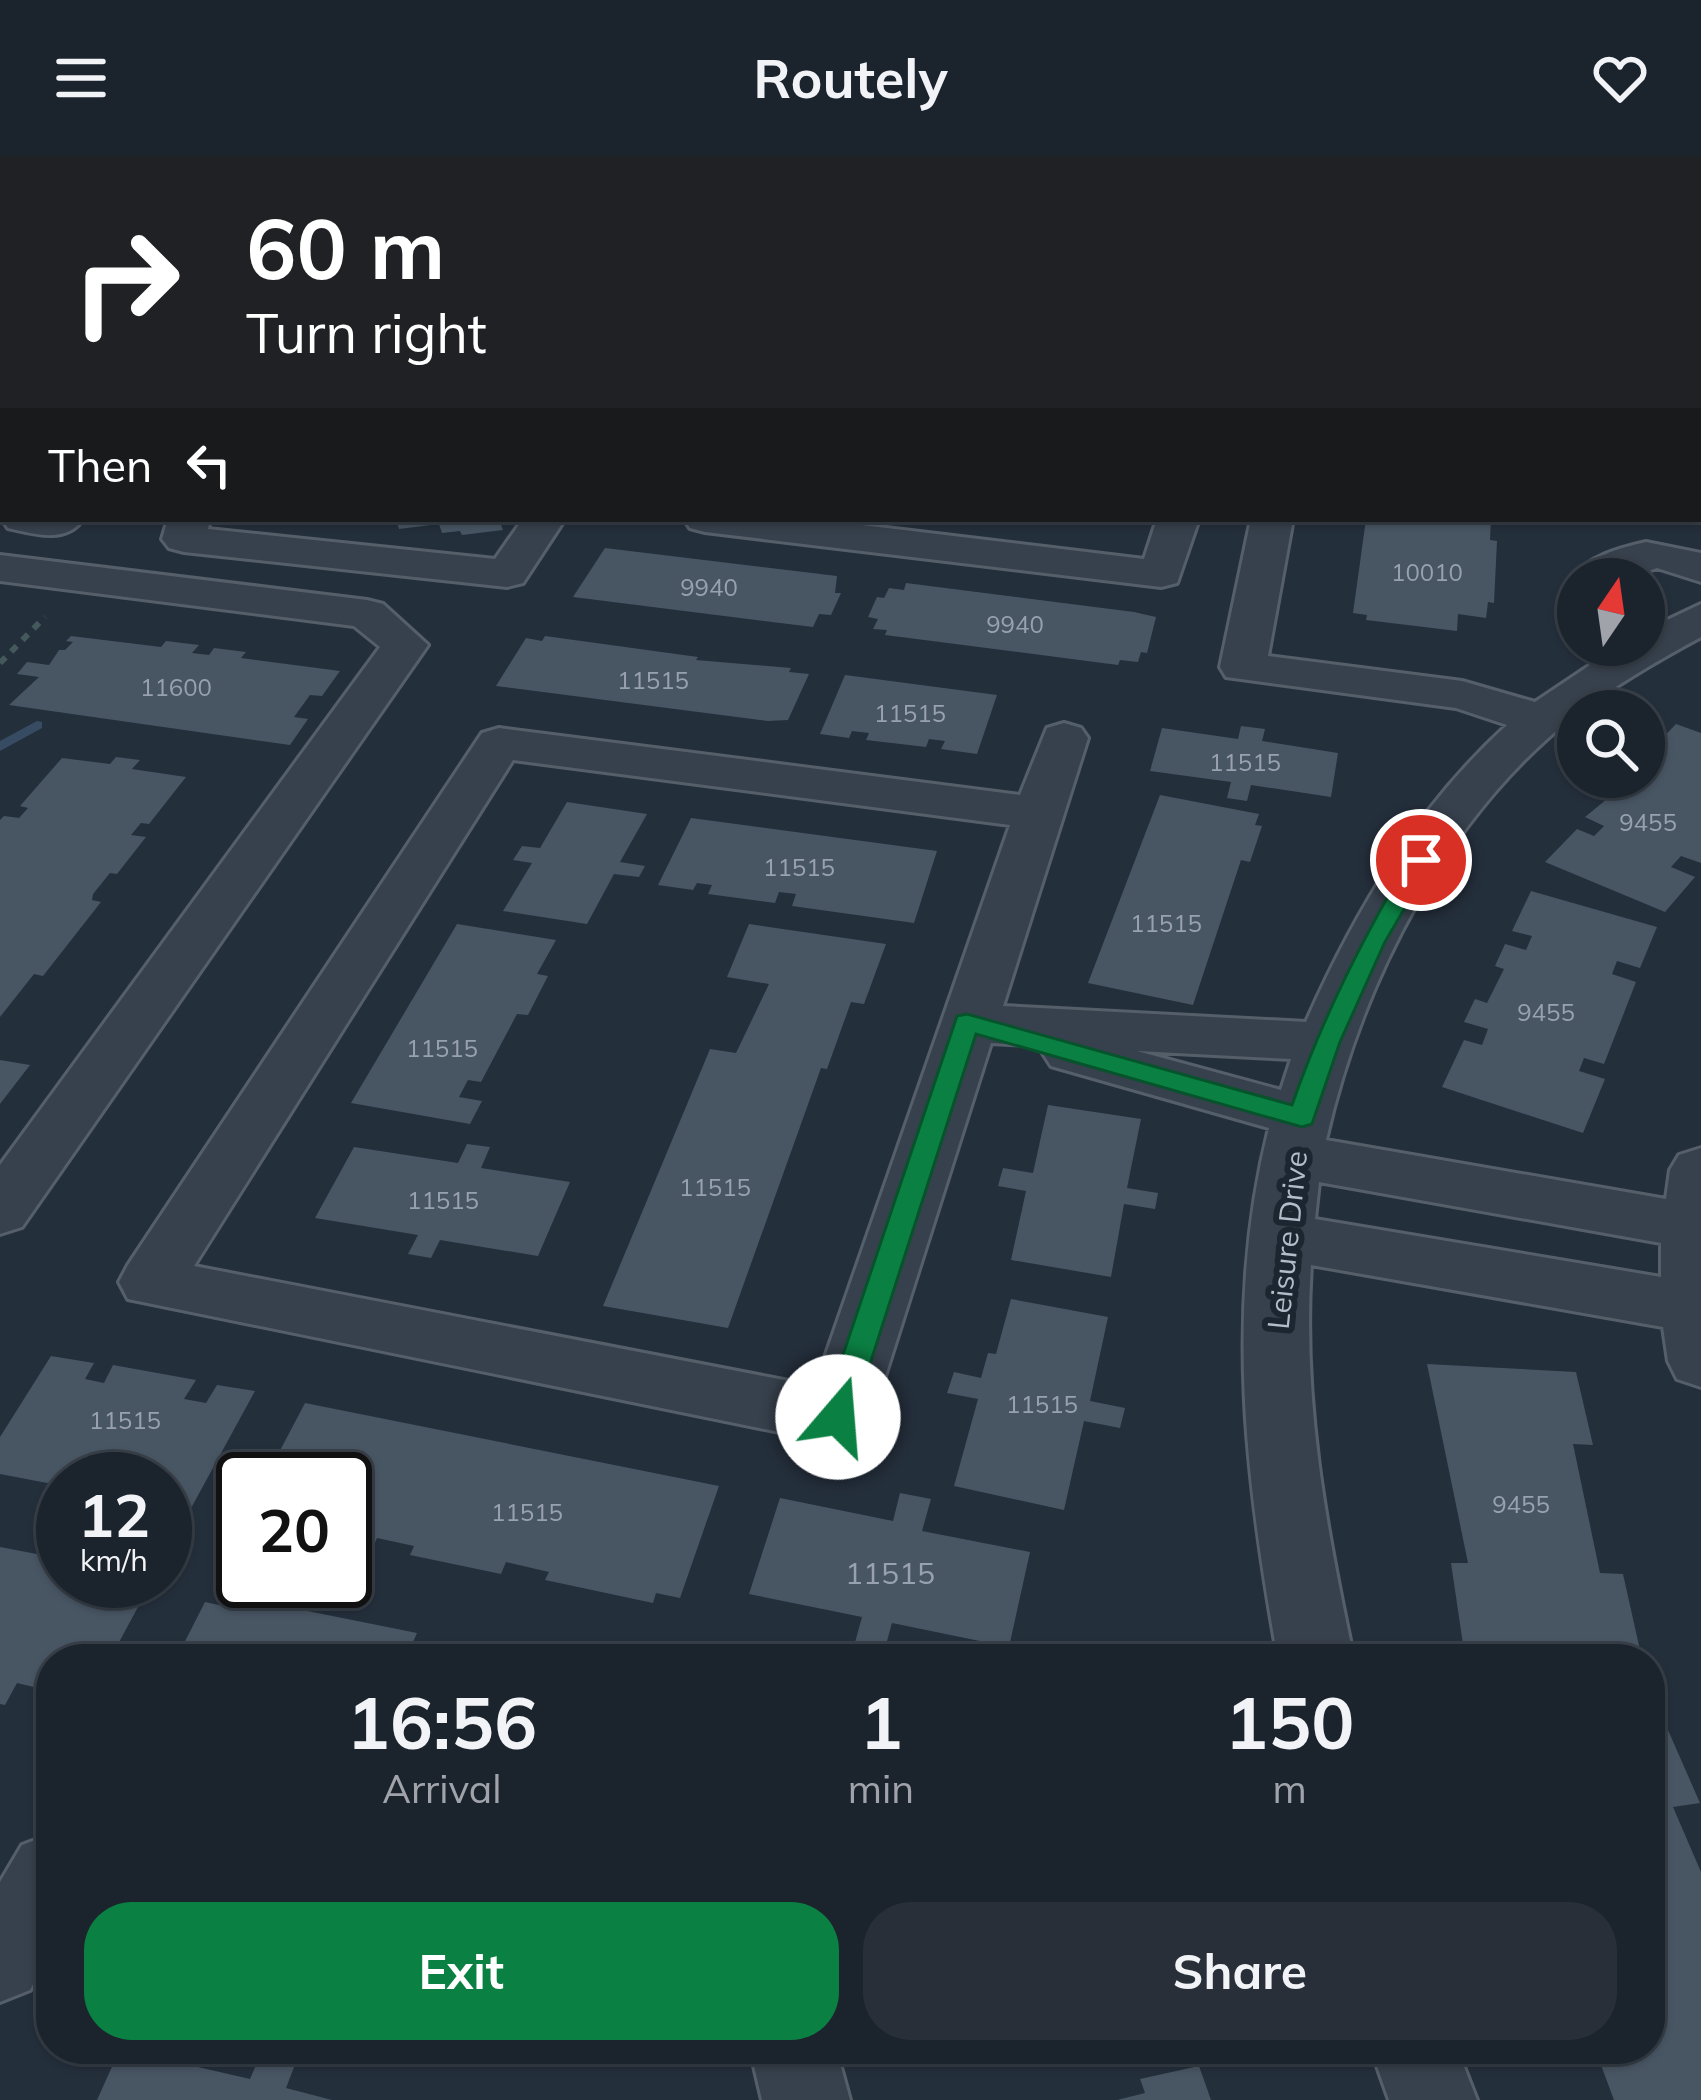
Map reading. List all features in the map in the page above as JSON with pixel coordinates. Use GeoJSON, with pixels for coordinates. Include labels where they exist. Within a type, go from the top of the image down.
{"type":"FeatureCollection","features":[{"type":"Feature","properties":{"kind":"street"},"geometry":{"type":"LineString","coordinates":[[188,522],[184,538],[507,574],[542,522]]}},
{"type":"Feature","properties":{"kind":"street"},"geometry":{"type":"LineString","coordinates":[[730,522],[1161,574],[1177,522]]}},
{"type":"Feature","properties":{"kind":"street"},"geometry":{"type":"LineString","coordinates":[[1271,522],[1243,667],[1462,695],[1542,720]]}},
{"type":"Feature","properties":{"kind":"street"},"geometry":{"type":"LineString","coordinates":[[1629,558],[1656,553],[1701,569]]}},
{"type":"Feature","properties":{"kind":"street"},"geometry":{"type":"LineString","coordinates":[[0,568],[367,614],[405,644],[0,1211]]}},
{"type":"Feature","properties":{"kind":"street","name":"Leisure Drive"},"geometry":{"type":"LineString","coordinates":[[1665,635],[1701,618]]}},
{"type":"Feature","properties":{"kind":"street","name":"Leisure Drive"},"geometry":{"type":"LineString","coordinates":[[1313,1644],[1292,1537],[1275,1364],[1284,1237],[1298,1137],[1327,1042],[1373,942],[1464,796],[1542,720],[1613,666]]}},
{"type":"Feature","properties":{"kind":"street"},"geometry":{"type":"LineString","coordinates":[[1038,813],[499,743],[151,1282],[838,1417],[1064,738]]}},
{"type":"Feature","properties":{"kind":"street"},"geometry":{"type":"LineString","coordinates":[[967,1022],[1327,1042]]}},
{"type":"Feature","properties":{"kind":"street"},"geometry":{"type":"LineString","coordinates":[[967,1022],[1298,1137],[1696,1198],[1697,1334],[1284,1237]]}},
{"type":"Feature","properties":{"kind":"street"},"geometry":{"type":"LineString","coordinates":[[0,1961],[33,1867]]}},
{"type":"Feature","properties":{"kind":"street"},"geometry":{"type":"LineString","coordinates":[[797,2064],[806,2100]]}},
{"type":"Feature","properties":{"kind":"street"},"geometry":{"type":"LineString","coordinates":[[1420,2064],[1433,2100]]}},
{"type":"Feature","properties":{"kind":"path"},"geometry":{"type":"LineString","coordinates":[[0,662],[46,616]]}},
{"type":"Feature","properties":{"kind":"building"},"geometry":{"type":"Polygon","coordinates":[[[397,522],[500,522],[503,530],[462,535],[460,531],[442,533],[439,524],[399,529],[397,522]]]}},
{"type":"Feature","properties":{"kind":"building"},"geometry":{"type":"Polygon","coordinates":[[[1366,522],[1491,522],[1490,540],[1497,541],[1494,603],[1488,602],[1486,618],[1458,614],[1457,631],[1366,620],[1367,615],[1353,613],[1366,522]]]}},
{"type":"Feature","properties":{"kind":"building"},"geometry":{"type":"Polygon","coordinates":[[[605,548],[837,576],[835,593],[841,593],[831,615],[819,614],[813,627],[573,597],[605,548]]]}},
{"type":"Feature","properties":{"kind":"building"},"geometry":{"type":"Polygon","coordinates":[[[906,583],[1156,617],[1147,653],[1141,652],[1138,662],[1120,660],[1118,665],[885,635],[887,630],[873,629],[878,619],[868,617],[877,597],[884,598],[889,588],[904,590],[906,583]]]}},
{"type":"Feature","properties":{"kind":"building"},"geometry":{"type":"Polygon","coordinates":[[[71,636],[161,647],[166,641],[199,645],[192,653],[209,655],[214,648],[246,652],[241,658],[340,671],[322,696],[310,695],[294,717],[308,719],[290,745],[9,705],[39,677],[17,674],[27,662],[49,665],[59,650],[73,642],[66,641],[71,636]]]}},
{"type":"Feature","properties":{"kind":"building"},"geometry":{"type":"Polygon","coordinates":[[[545,636],[809,674],[788,720],[768,721],[496,686],[526,638],[542,641],[545,636]]]}},
{"type":"Feature","properties":{"kind":"building"},"geometry":{"type":"Polygon","coordinates":[[[845,675],[997,695],[977,754],[941,749],[945,741],[929,739],[926,747],[866,740],[869,733],[852,731],[849,738],[820,734],[845,675]]]}},
{"type":"Feature","properties":{"kind":"building"},"geometry":{"type":"Polygon","coordinates":[[[1676,724],[1701,733],[1701,863],[1681,856],[1671,867],[1695,877],[1665,912],[1545,862],[1577,829],[1594,836],[1604,826],[1585,817],[1608,798],[1665,798],[1665,735],[1676,724]]]}},
{"type":"Feature","properties":{"kind":"building"},"geometry":{"type":"Polygon","coordinates":[[[1241,726],[1265,729],[1262,741],[1338,753],[1331,797],[1251,785],[1247,801],[1227,798],[1231,782],[1150,771],[1162,728],[1238,739],[1241,726]]]}},
{"type":"Feature","properties":{"kind":"building"},"geometry":{"type":"Polygon","coordinates":[[[116,757],[140,760],[132,769],[186,777],[149,824],[141,823],[131,835],[146,837],[117,874],[110,873],[93,894],[92,900],[101,902],[43,976],[34,974],[0,1017],[0,820],[19,818],[28,808],[20,806],[62,758],[110,764],[116,757]]]}},
{"type":"Feature","properties":{"kind":"building"},"geometry":{"type":"Polygon","coordinates":[[[1160,795],[1259,814],[1255,825],[1262,826],[1250,862],[1241,860],[1193,1005],[1088,983],[1160,795]]]}},
{"type":"Feature","properties":{"kind":"building"},"geometry":{"type":"Polygon","coordinates":[[[567,802],[647,814],[620,862],[645,866],[639,877],[614,874],[587,924],[503,911],[532,863],[513,860],[522,846],[540,848],[567,802]]]}},
{"type":"Feature","properties":{"kind":"building"},"geometry":{"type":"Polygon","coordinates":[[[691,818],[937,851],[914,923],[792,906],[796,894],[779,892],[775,903],[708,894],[712,885],[697,883],[693,890],[658,885],[691,818]]]}},
{"type":"Feature","properties":{"kind":"building"},"geometry":{"type":"Polygon","coordinates":[[[1531,891],[1657,927],[1640,968],[1617,961],[1612,974],[1636,982],[1604,1064],[1584,1058],[1579,1071],[1605,1079],[1583,1133],[1442,1087],[1464,1040],[1482,1045],[1488,1029],[1464,1022],[1475,999],[1487,1003],[1504,969],[1495,966],[1505,944],[1526,950],[1532,936],[1512,931],[1531,891]]]}},
{"type":"Feature","properties":{"kind":"building"},"geometry":{"type":"Polygon","coordinates":[[[457,924],[556,940],[537,974],[548,976],[528,1015],[517,1014],[481,1082],[468,1080],[459,1097],[482,1101],[470,1124],[351,1103],[457,924]]]}},
{"type":"Feature","properties":{"kind":"building"},"geometry":{"type":"Polygon","coordinates":[[[749,924],[886,944],[864,1004],[851,1002],[827,1069],[821,1068],[728,1328],[603,1306],[710,1049],[736,1053],[769,984],[727,977],[749,924]]]}},
{"type":"Feature","properties":{"kind":"building"},"geometry":{"type":"Polygon","coordinates":[[[0,1060],[30,1065],[0,1104],[0,1060]]]}},
{"type":"Feature","properties":{"kind":"building"},"geometry":{"type":"Polygon","coordinates":[[[1048,1105],[1141,1119],[1127,1188],[1158,1193],[1155,1209],[1124,1204],[1111,1277],[1011,1260],[1026,1191],[998,1186],[1003,1168],[1033,1173],[1048,1105]]]}},
{"type":"Feature","properties":{"kind":"building"},"geometry":{"type":"Polygon","coordinates":[[[467,1144],[490,1147],[481,1168],[570,1182],[538,1256],[440,1240],[431,1258],[408,1254],[418,1235],[315,1218],[354,1147],[458,1163],[467,1144]]]}},
{"type":"Feature","properties":{"kind":"building"},"geometry":{"type":"Polygon","coordinates":[[[1011,1299],[1108,1317],[1090,1401],[1125,1408],[1120,1428],[1084,1421],[1064,1510],[954,1486],[978,1399],[947,1393],[954,1372],[981,1378],[988,1353],[996,1354],[1011,1299]]]}},
{"type":"Feature","properties":{"kind":"building"},"geometry":{"type":"Polygon","coordinates":[[[51,1356],[94,1363],[85,1379],[104,1383],[113,1365],[196,1380],[184,1399],[206,1403],[217,1385],[255,1391],[222,1452],[216,1452],[216,1462],[192,1506],[192,1452],[36,1452],[36,1481],[0,1474],[0,1437],[51,1356]]]}},
{"type":"Feature","properties":{"kind":"building"},"geometry":{"type":"Polygon","coordinates":[[[1427,1364],[1576,1372],[1593,1445],[1573,1444],[1600,1573],[1623,1574],[1639,1644],[1463,1644],[1451,1563],[1468,1563],[1427,1364]]]}},
{"type":"Feature","properties":{"kind":"building"},"geometry":{"type":"Polygon","coordinates":[[[305,1403],[719,1486],[680,1598],[656,1593],[653,1603],[545,1580],[549,1572],[506,1562],[501,1574],[410,1555],[414,1546],[377,1538],[372,1550],[372,1452],[279,1452],[305,1403]]]}},
{"type":"Feature","properties":{"kind":"building"},"geometry":{"type":"Polygon","coordinates":[[[900,1493],[931,1499],[922,1531],[1030,1552],[1010,1644],[892,1623],[886,1644],[855,1644],[862,1617],[749,1594],[780,1498],[893,1521],[900,1493]]]}},
{"type":"Feature","properties":{"kind":"building"},"geometry":{"type":"Polygon","coordinates":[[[0,1547],[36,1554],[36,1608],[137,1608],[118,1644],[36,1644],[36,1688],[17,1683],[5,1705],[0,1704],[0,1547]]]}},
{"type":"Feature","properties":{"kind":"building"},"geometry":{"type":"Polygon","coordinates":[[[205,1602],[233,1608],[293,1608],[417,1633],[413,1642],[422,1644],[184,1644],[205,1602]]]}},
{"type":"Feature","properties":{"kind":"building"},"geometry":{"type":"Polygon","coordinates":[[[1665,1723],[1700,1803],[1673,1807],[1701,1872],[1701,2100],[1614,2100],[1601,2064],[1665,2064],[1665,1723]]]}},
{"type":"Feature","properties":{"kind":"building"},"geometry":{"type":"Polygon","coordinates":[[[113,2064],[185,2064],[250,2079],[256,2064],[295,2064],[286,2088],[332,2100],[97,2100],[113,2064]]]}},
{"type":"Feature","properties":{"kind":"building"},"geometry":{"type":"Polygon","coordinates":[[[1199,2066],[1211,2100],[1117,2100],[1145,2093],[1140,2079],[1199,2066]]]}},
{"type":"Feature","properties":{"kind":"waterway"},"geometry":{"type":"LineString","coordinates":[[0,747],[37,725]]}},
{"type":"Feature","properties":{"kind":"route"},"geometry":{"type":"LineString","coordinates":[[838,1417],[967,1022],[1302,1117],[1327,1042],[1373,942],[1421,860]]}}]}
